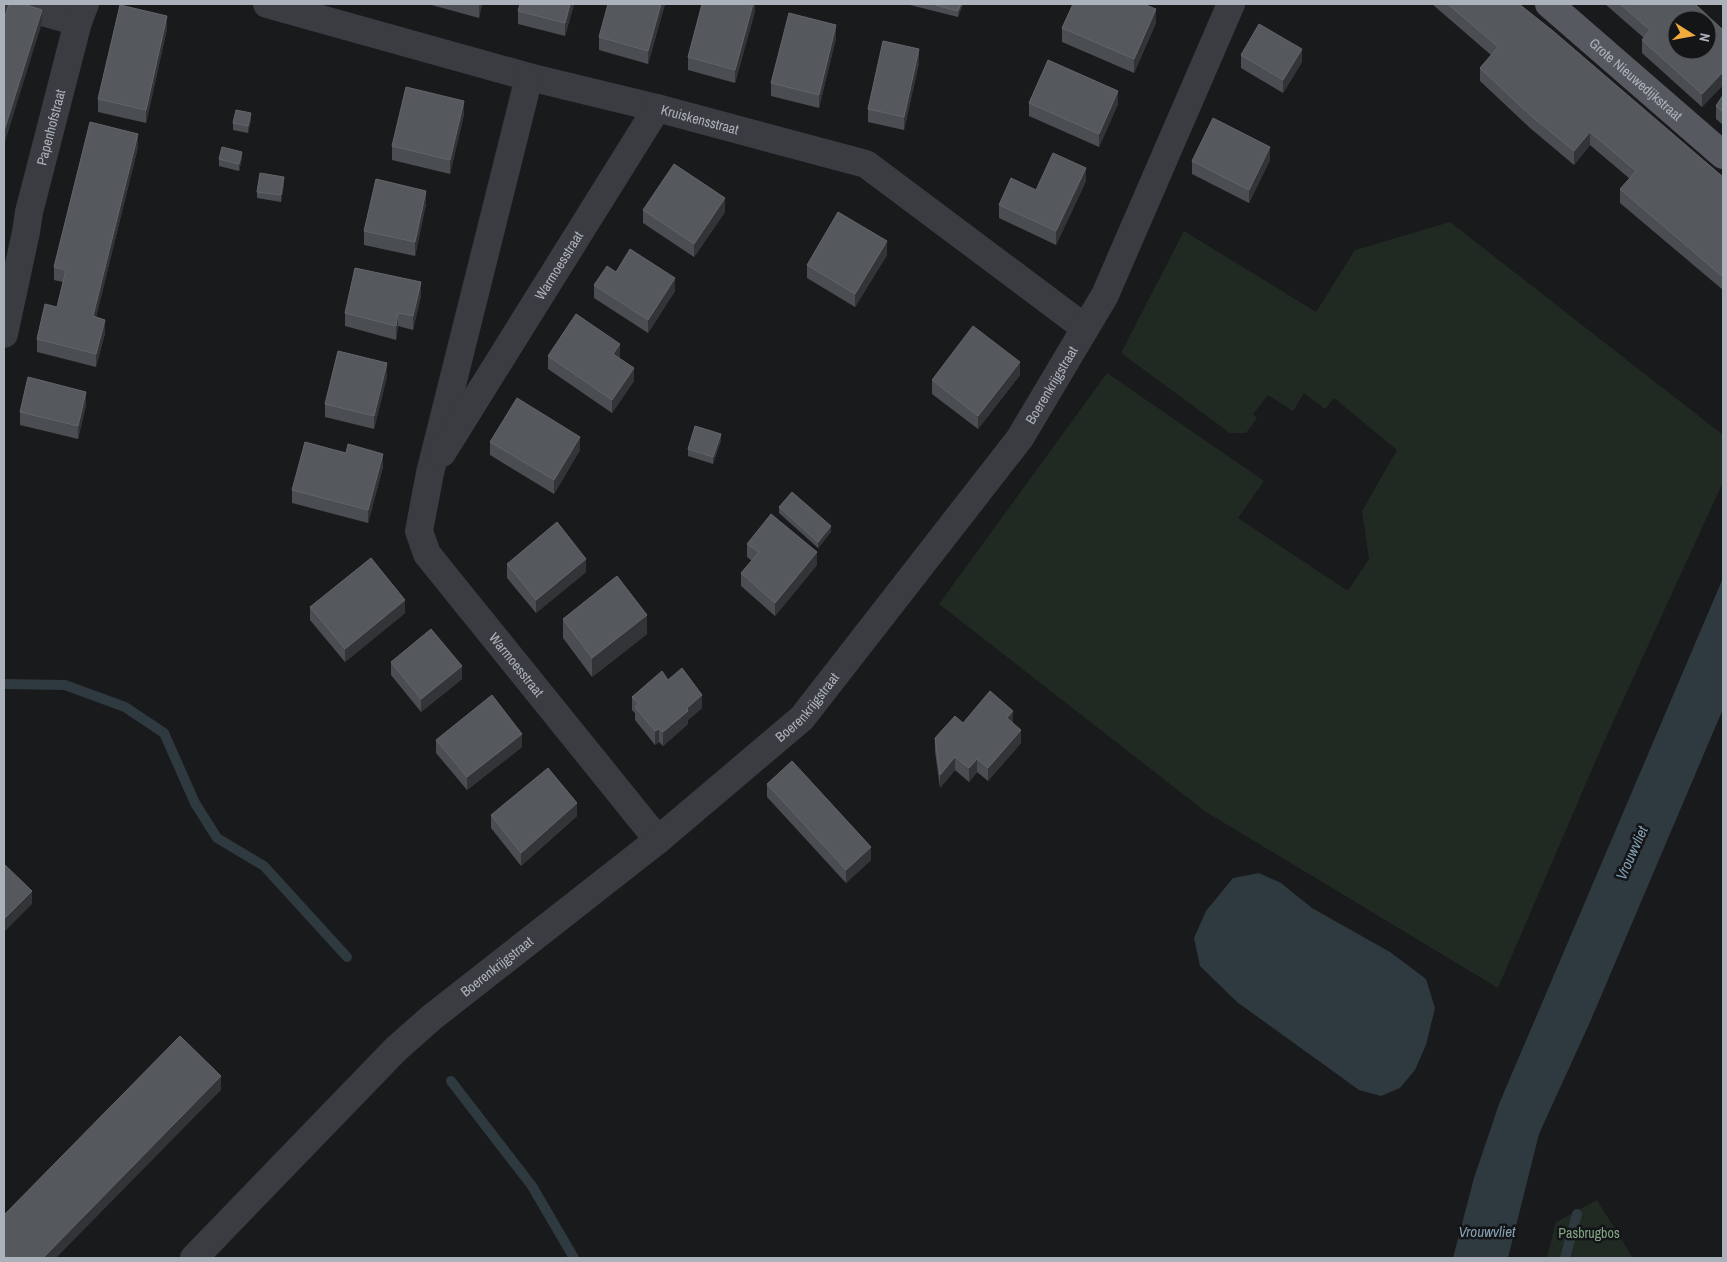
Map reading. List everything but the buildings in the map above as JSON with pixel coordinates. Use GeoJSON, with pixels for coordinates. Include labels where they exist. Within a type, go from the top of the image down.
{"type":"FeatureCollection","features":[{"type":"Feature","properties":{"kind":"main road","name":"Grote Nieuwedijkstraat"},"geometry":{"type":"LineString","coordinates":[[1549,4],[1723,155]]}},
{"type":"Feature","properties":{"kind":"street","name":"Papenhofstraat"},"geometry":{"type":"LineString","coordinates":[[4,334],[15,227],[29,212],[82,13],[14,4]]}},
{"type":"Feature","properties":{"kind":"street","name":"Kruiskensstraat"},"geometry":{"type":"LineString","coordinates":[[267,4],[529,77],[657,108],[866,164],[1085,328]]}},
{"type":"Feature","properties":{"kind":"street","name":"Boerenkrijgstraat"},"geometry":{"type":"LineString","coordinates":[[194,1258],[396,1049],[430,1018],[658,840],[802,718],[1020,438],[1105,295],[1231,4]]}},
{"type":"Feature","properties":{"kind":"street","name":"Warmoesstraat"},"geometry":{"type":"LineString","coordinates":[[529,77],[430,473],[419,531],[427,554],[658,840]]}},
{"type":"Feature","properties":{"kind":"street","name":"Warmoesstraat"},"geometry":{"type":"LineString","coordinates":[[430,473],[657,108]]}},
{"type":"Feature","properties":{"kind":"green space"},"geometry":{"type":"Polygon","coordinates":[[[1450,222],[1723,435],[1723,482],[1602,746],[1498,988],[1206,812],[939,604],[1107,373],[1264,481],[1238,518],[1348,591],[1369,559],[1362,511],[1397,450],[1334,398],[1325,409],[1304,393],[1293,411],[1268,395],[1253,414],[1257,418],[1246,433],[1230,433],[1121,353],[1184,231],[1316,312],[1355,250],[1450,222]]]}},
{"type":"Feature","properties":{"kind":"green space","name":"Pasbrugbos"},"geometry":{"type":"Polygon","coordinates":[[[1597,1200],[1633,1258],[1547,1258],[1556,1222],[1597,1200]]]}},
{"type":"Feature","properties":{"kind":"water","name":"Vrouwvliet"},"geometry":{"type":"Polygon","coordinates":[[[1723,578],[1723,709],[1590,1022],[1539,1134],[1508,1258],[1453,1258],[1474,1178],[1499,1104],[1723,578]]]}},
{"type":"Feature","properties":{"kind":"water"},"geometry":{"type":"Polygon","coordinates":[[[1259,873],[1281,883],[1312,908],[1390,952],[1426,979],[1435,1008],[1426,1045],[1415,1070],[1400,1088],[1381,1096],[1359,1090],[1237,1002],[1200,966],[1194,938],[1206,911],[1233,878],[1259,873]]]}},
{"type":"Feature","properties":{"kind":"waterway"},"geometry":{"type":"LineString","coordinates":[[4,684],[65,685],[125,707],[164,733],[195,803],[217,838],[264,866],[347,957]]}},
{"type":"Feature","properties":{"kind":"waterway"},"geometry":{"type":"LineString","coordinates":[[451,1081],[532,1186],[574,1258]]}},
{"type":"Feature","properties":{"kind":"waterway"},"geometry":{"type":"LineString","coordinates":[[1565,1258],[1577,1214]]}}]}
